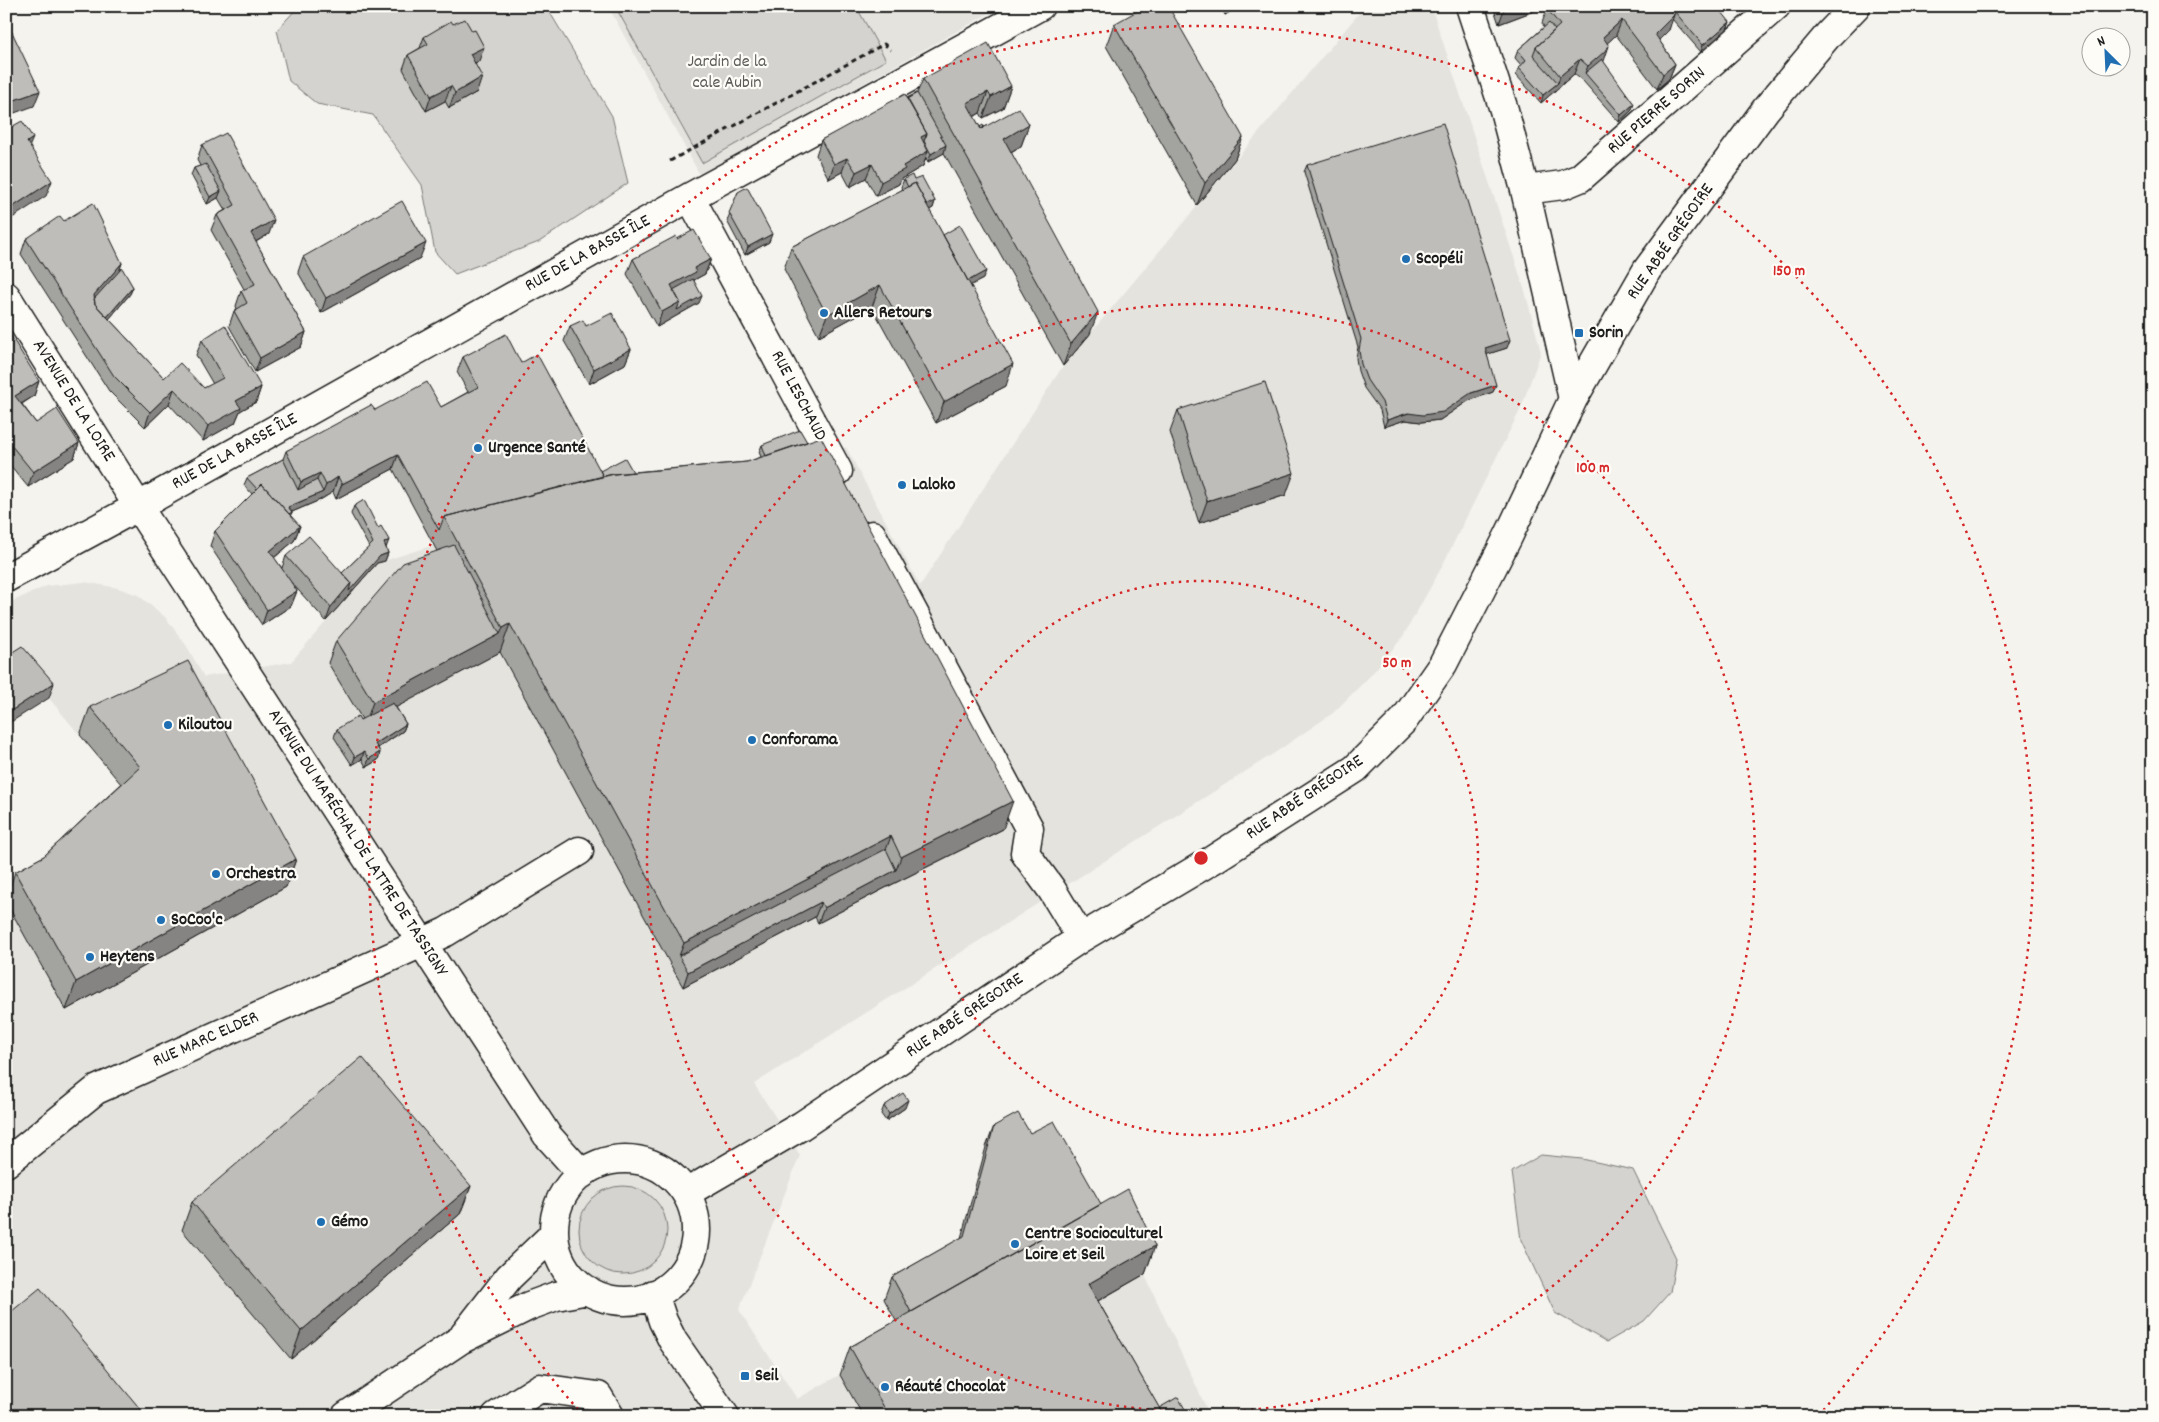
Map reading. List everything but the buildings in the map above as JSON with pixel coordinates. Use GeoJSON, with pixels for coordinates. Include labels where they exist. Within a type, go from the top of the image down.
{"type":"FeatureCollection","features":[{"type":"Feature","properties":{"kind":"street","name":"RUE DE LA BASSE ÎLE"},"geometry":{"type":"LineString","coordinates":[[6,578],[139,506],[690,197],[1040,6]]}},
{"type":"Feature","properties":{"kind":"street"},"geometry":{"type":"LineString","coordinates":[[1470,6],[1504,110],[1525,190],[1573,399]]}},
{"type":"Feature","properties":{"kind":"street","name":"RUE PIERRE SORIN"},"geometry":{"type":"LineString","coordinates":[[1525,190],[1563,185],[1580,178],[1776,6]]}},
{"type":"Feature","properties":{"kind":"street","name":"RUE ABBÉ GRÉGOIRE"},"geometry":{"type":"LineString","coordinates":[[686,1192],[802,1126],[1081,938],[1214,859],[1355,769],[1404,720],[1443,664],[1508,537],[1573,399],[1647,270],[1766,109],[1829,34],[1856,6]]}},
{"type":"Feature","properties":{"kind":"street","name":"RUE LESCHAUD"},"geometry":{"type":"LineString","coordinates":[[690,197],[1030,828],[1025,852],[1052,890],[1081,938]]}},
{"type":"Feature","properties":{"kind":"street","name":"AVENUE DE LA LOIRE"},"geometry":{"type":"LineString","coordinates":[[6,296],[139,506]]}},
{"type":"Feature","properties":{"kind":"street","name":"AVENUE DU MARÉCHAL DE LATTRE DE TASSIGNY"},"geometry":{"type":"LineString","coordinates":[[139,506],[547,1136],[582,1174]]}},
{"type":"Feature","properties":{"kind":"street","name":"RUE MARC ELDER"},"geometry":{"type":"LineString","coordinates":[[6,1163],[96,1090],[456,927],[579,851]]}},
{"type":"Feature","properties":{"kind":"street"},"geometry":{"type":"LineString","coordinates":[[630,1159],[646,1162],[662,1169],[675,1179],[686,1192],[692,1204],[696,1224],[695,1244],[691,1257],[676,1279],[654,1294],[638,1300],[620,1301],[603,1298],[588,1290],[574,1279],[564,1266],[557,1250],[554,1234],[561,1200],[569,1186],[596,1165],[612,1160],[630,1159]]}},
{"type":"Feature","properties":{"kind":"street"},"geometry":{"type":"LineString","coordinates":[[460,1340],[509,1277],[554,1234]]}},
{"type":"Feature","properties":{"kind":"street"},"geometry":{"type":"LineString","coordinates":[[346,1416],[460,1340],[530,1306],[556,1296],[588,1290]]}},
{"type":"Feature","properties":{"kind":"street"},"geometry":{"type":"LineString","coordinates":[[654,1294],[663,1321],[673,1341],[725,1416]]}},
{"type":"Feature","properties":{"kind":"street"},"geometry":{"type":"LineString","coordinates":[[496,1416],[540,1388],[598,1396],[610,1416]]}},
{"type":"Feature","properties":{"kind":"path"},"geometry":{"type":"LineString","coordinates":[[670,161],[884,44],[918,73]]}},
{"type":"Feature","properties":{"kind":"shaded area","name":"Jardin de la cale Aubin"},"geometry":{"type":"Polygon","coordinates":[[[608,6],[1002,6],[700,175],[608,6]]]}},
{"type":"Feature","properties":{"kind":"shaded area"},"geometry":{"type":"Polygon","coordinates":[[[1377,6],[1431,6],[1525,291],[1541,352],[1521,408],[1439,572],[1402,638],[1370,676],[1333,713],[1276,752],[754,1084],[800,1155],[739,1310],[797,1399],[1118,1217],[1210,1416],[6,1416],[6,900],[130,795],[6,647],[6,604],[47,586],[84,582],[118,588],[138,595],[165,617],[186,645],[204,677],[291,662],[377,563],[434,545],[810,465],[846,447],[920,586],[1063,366],[1360,12],[1377,6]]]}},
{"type":"Feature","properties":{"kind":"green space"},"geometry":{"type":"Polygon","coordinates":[[[299,6],[546,6],[612,116],[628,183],[539,242],[455,274],[435,252],[422,185],[373,115],[317,104],[289,81],[277,30],[299,6]]]}},
{"type":"Feature","properties":{"kind":"green space","name":"Jardin de la cale Aubin"},"geometry":{"type":"Polygon","coordinates":[[[615,6],[856,6],[886,60],[702,163],[615,6]]]}},
{"type":"Feature","properties":{"kind":"green space"},"geometry":{"type":"Polygon","coordinates":[[[1541,1155],[1582,1159],[1633,1170],[1676,1258],[1670,1292],[1644,1321],[1607,1342],[1555,1313],[1521,1240],[1512,1172],[1541,1155]]]}},
{"type":"Feature","properties":{"kind":"green space"},"geometry":{"type":"Polygon","coordinates":[[[623,1186],[640,1189],[654,1199],[664,1213],[667,1230],[664,1247],[654,1261],[640,1271],[623,1274],[606,1271],[592,1261],[582,1247],[579,1230],[582,1213],[592,1199],[606,1189],[623,1186]]]}},
{"type":"Feature","properties":{"kind":"place","name":"Scopéli"},"geometry":{"type":"Point","coordinates":[1406,259]}},
{"type":"Feature","properties":{"kind":"place","name":"Allers Retours"},"geometry":{"type":"Point","coordinates":[824,313]}},
{"type":"Feature","properties":{"kind":"place","name":"Sorin"},"geometry":{"type":"Point","coordinates":[1579,333]}},
{"type":"Feature","properties":{"kind":"place","name":"Urgence Santé"},"geometry":{"type":"Point","coordinates":[478,448]}},
{"type":"Feature","properties":{"kind":"place","name":"Laloko"},"geometry":{"type":"Point","coordinates":[902,485]}},
{"type":"Feature","properties":{"kind":"place","name":"Kiloutou"},"geometry":{"type":"Point","coordinates":[168,725]}},
{"type":"Feature","properties":{"kind":"place","name":"Conforama"},"geometry":{"type":"Point","coordinates":[752,740]}},
{"type":"Feature","properties":{"kind":"place","name":"Orchestra"},"geometry":{"type":"Point","coordinates":[216,874]}},
{"type":"Feature","properties":{"kind":"place","name":"SoCoo'c"},"geometry":{"type":"Point","coordinates":[161,920]}},
{"type":"Feature","properties":{"kind":"place","name":"Heytens"},"geometry":{"type":"Point","coordinates":[90,957]}},
{"type":"Feature","properties":{"kind":"place","name":"Gémo"},"geometry":{"type":"Point","coordinates":[321,1222]}},
{"type":"Feature","properties":{"kind":"place","name":"Centre Socioculturel Loire et Seil"},"geometry":{"type":"Point","coordinates":[1015,1244]}},
{"type":"Feature","properties":{"kind":"place","name":"Seil"},"geometry":{"type":"Point","coordinates":[745,1376]}},
{"type":"Feature","properties":{"kind":"place","name":"Réauté Chocolat"},"geometry":{"type":"Point","coordinates":[885,1387]}}]}
